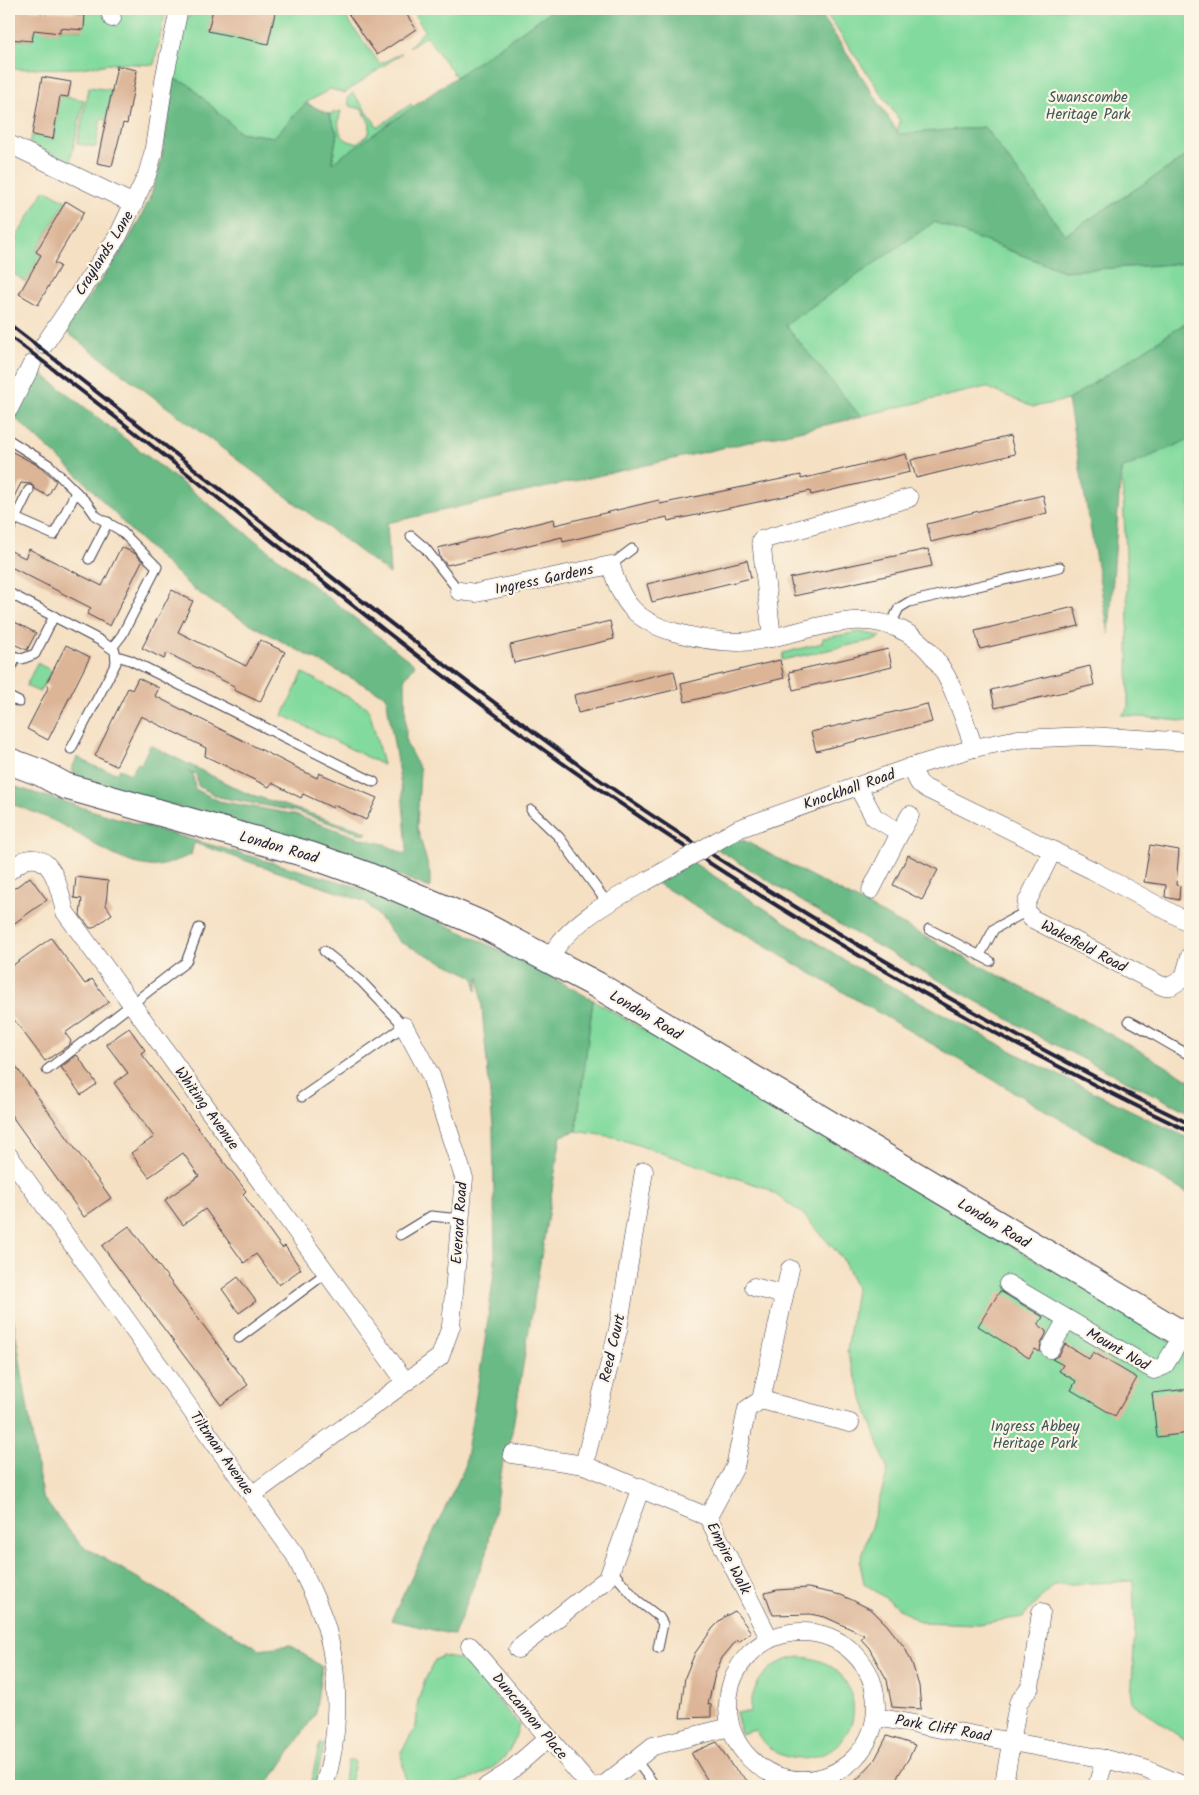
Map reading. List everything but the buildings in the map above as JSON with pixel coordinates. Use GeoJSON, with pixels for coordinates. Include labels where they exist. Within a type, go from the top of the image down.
{"type":"FeatureCollection","features":[{"type":"Feature","properties":{"kind":"main road","name":"London Road"},"geometry":{"type":"LineString","coordinates":[[9,761],[41,773],[60,784]]}},
{"type":"Feature","properties":{"kind":"main road","name":"London Road"},"geometry":{"type":"LineString","coordinates":[[9,774],[36,782],[60,784],[310,855],[366,875],[481,924],[549,959],[1187,1337]]}},
{"type":"Feature","properties":{"kind":"street","name":"Craylands Lane"},"geometry":{"type":"LineString","coordinates":[[44,345],[114,243],[147,175],[153,154],[165,75],[179,9]]}},
{"type":"Feature","properties":{"kind":"street"},"geometry":{"type":"LineString","coordinates":[[9,144],[134,204]]}},
{"type":"Feature","properties":{"kind":"street"},"geometry":{"type":"LineString","coordinates":[[9,408],[32,364]]}},
{"type":"Feature","properties":{"kind":"street"},"geometry":{"type":"LineString","coordinates":[[772,638],[761,540],[909,498]]}},
{"type":"Feature","properties":{"kind":"street","name":"Ingress Gardens"},"geometry":{"type":"LineString","coordinates":[[459,591],[476,593],[611,565],[624,600],[639,616],[656,626],[679,633],[713,640],[741,642],[772,638],[851,620],[868,621],[890,626],[914,638],[929,651],[942,669],[956,697],[974,748]]}},
{"type":"Feature","properties":{"kind":"street","name":"Knockhall Road"},"geometry":{"type":"LineString","coordinates":[[549,959],[569,931],[608,904],[738,829],[911,767],[974,748],[1018,739],[1053,736],[1113,736],[1190,742]]}},
{"type":"Feature","properties":{"kind":"street"},"geometry":{"type":"LineString","coordinates":[[911,767],[919,784],[923,787],[1053,850],[1190,923]]}},
{"type":"Feature","properties":{"kind":"street"},"geometry":{"type":"LineString","coordinates":[[858,786],[874,817],[900,833]]}},
{"type":"Feature","properties":{"kind":"street"},"geometry":{"type":"LineString","coordinates":[[871,890],[910,815]]}},
{"type":"Feature","properties":{"kind":"street","name":"Wakefield Road"},"geometry":{"type":"LineString","coordinates":[[1053,850],[1028,899],[1027,911],[1034,920],[1162,986],[1171,986],[1182,980],[1187,972],[1190,956]]}},
{"type":"Feature","properties":{"kind":"street","name":"Whiting Avenue"},"geometry":{"type":"LineString","coordinates":[[9,871],[25,860],[40,860],[50,866],[65,912],[405,1381]]}},
{"type":"Feature","properties":{"kind":"street","name":"Everard Road"},"geometry":{"type":"LineString","coordinates":[[252,1495],[440,1357],[451,1326],[464,1178],[431,1076],[404,1026]]}},
{"type":"Feature","properties":{"kind":"street","name":"Tiltman Avenue"},"geometry":{"type":"LineString","coordinates":[[9,1156],[295,1555],[326,1629],[332,1654],[336,1694],[334,1740],[324,1786]]}},
{"type":"Feature","properties":{"kind":"street","name":"Reed Court"},"geometry":{"type":"LineString","coordinates":[[584,1465],[618,1330],[644,1170]]}},
{"type":"Feature","properties":{"kind":"street"},"geometry":{"type":"LineString","coordinates":[[790,1268],[761,1400],[850,1423]]}},
{"type":"Feature","properties":{"kind":"street","name":"Mount Nod"},"geometry":{"type":"LineString","coordinates":[[1008,1284],[1156,1370],[1164,1366],[1187,1337]]}},
{"type":"Feature","properties":{"kind":"street"},"geometry":{"type":"LineString","coordinates":[[754,1287],[784,1295]]}},
{"type":"Feature","properties":{"kind":"street"},"geometry":{"type":"LineString","coordinates":[[1050,1348],[1067,1319]]}},
{"type":"Feature","properties":{"kind":"street","name":"Empire Walk"},"geometry":{"type":"LineString","coordinates":[[761,1400],[747,1409],[735,1467],[708,1517],[769,1638]]}},
{"type":"Feature","properties":{"kind":"street"},"geometry":{"type":"LineString","coordinates":[[512,1454],[584,1465],[641,1487],[708,1517]]}},
{"type":"Feature","properties":{"kind":"street"},"geometry":{"type":"LineString","coordinates":[[518,1649],[603,1583],[612,1571],[641,1487]]}},
{"type":"Feature","properties":{"kind":"street","name":"Park Cliff Road"},"geometry":{"type":"LineString","coordinates":[[1002,1786],[1018,1703],[1030,1687],[1041,1612]]}},
{"type":"Feature","properties":{"kind":"street"},"geometry":{"type":"LineString","coordinates":[[791,1632],[814,1632],[836,1639],[855,1653],[869,1672],[876,1694],[876,1717],[869,1738],[856,1757],[838,1771],[817,1779],[782,1782],[758,1766],[745,1754],[730,1726],[727,1699],[734,1674],[748,1653],[769,1638],[791,1632]]}},
{"type":"Feature","properties":{"kind":"street","name":"Duncannon Place"},"geometry":{"type":"LineString","coordinates":[[470,1646],[590,1786]]}},
{"type":"Feature","properties":{"kind":"street","name":"Park Cliff Road"},"geometry":{"type":"LineString","coordinates":[[876,1717],[1011,1740],[1105,1759],[1145,1769],[1185,1786]]}},
{"type":"Feature","properties":{"kind":"street"},"geometry":{"type":"LineString","coordinates":[[598,1786],[604,1786],[635,1759],[660,1743],[730,1726]]}},
{"type":"Feature","properties":{"kind":"street"},"geometry":{"type":"LineString","coordinates":[[487,1786],[509,1772],[547,1738]]}},
{"type":"Feature","properties":{"kind":"street"},"geometry":{"type":"LineString","coordinates":[[1097,1786],[1105,1759]]}},
{"type":"Feature","properties":{"kind":"lane"},"geometry":{"type":"LineString","coordinates":[[9,440],[49,465],[76,492],[96,516],[120,530],[157,567],[114,652],[116,663],[71,749]]}},
{"type":"Feature","properties":{"kind":"lane"},"geometry":{"type":"LineString","coordinates":[[9,531],[29,490]]}},
{"type":"Feature","properties":{"kind":"lane"},"geometry":{"type":"LineString","coordinates":[[15,518],[54,536],[76,492]]}},
{"type":"Feature","properties":{"kind":"lane"},"geometry":{"type":"LineString","coordinates":[[89,558],[108,522]]}},
{"type":"Feature","properties":{"kind":"lane"},"geometry":{"type":"LineString","coordinates":[[411,536],[425,548],[459,591]]}},
{"type":"Feature","properties":{"kind":"lane"},"geometry":{"type":"LineString","coordinates":[[611,565],[632,548]]}},
{"type":"Feature","properties":{"kind":"lane"},"geometry":{"type":"LineString","coordinates":[[890,626],[898,609],[909,602],[1060,567]]}},
{"type":"Feature","properties":{"kind":"lane"},"geometry":{"type":"LineString","coordinates":[[9,593],[54,616],[114,652],[374,782]]}},
{"type":"Feature","properties":{"kind":"lane"},"geometry":{"type":"LineString","coordinates":[[9,673],[12,655],[22,659],[35,654],[54,616]]}},
{"type":"Feature","properties":{"kind":"lane"},"geometry":{"type":"LineString","coordinates":[[9,696],[20,702]]}},
{"type":"Feature","properties":{"kind":"lane"},"geometry":{"type":"LineString","coordinates":[[531,810],[559,837],[608,904]]}},
{"type":"Feature","properties":{"kind":"lane"},"geometry":{"type":"LineString","coordinates":[[980,955],[993,930],[1027,911]]}},
{"type":"Feature","properties":{"kind":"lane"},"geometry":{"type":"LineString","coordinates":[[47,1070],[186,962],[198,928]]}},
{"type":"Feature","properties":{"kind":"lane"},"geometry":{"type":"LineString","coordinates":[[929,929],[990,961]]}},
{"type":"Feature","properties":{"kind":"lane"},"geometry":{"type":"LineString","coordinates":[[302,1097],[404,1026],[361,981],[324,951]]}},
{"type":"Feature","properties":{"kind":"lane"},"geometry":{"type":"LineString","coordinates":[[1129,1022],[1155,1034],[1164,1042],[1190,1055]]}},
{"type":"Feature","properties":{"kind":"lane"},"geometry":{"type":"LineString","coordinates":[[400,1235],[431,1216],[460,1219]]}},
{"type":"Feature","properties":{"kind":"lane"},"geometry":{"type":"LineString","coordinates":[[238,1338],[326,1273]]}},
{"type":"Feature","properties":{"kind":"lane"},"geometry":{"type":"LineString","coordinates":[[612,1571],[637,1600],[659,1617],[662,1624],[658,1648]]}},
{"type":"Feature","properties":{"kind":"lane"},"geometry":{"type":"LineString","coordinates":[[635,1759],[655,1786]]}},
{"type":"Feature","properties":{"kind":"green space"},"geometry":{"type":"Polygon","coordinates":[[[78,9],[99,9],[103,11],[166,9],[154,65],[118,63],[80,68],[9,69],[9,40],[19,41],[19,31],[20,40],[32,41],[34,26],[42,27],[43,10],[46,12],[48,10],[46,31],[60,32],[60,28],[83,30],[85,13],[77,12],[78,9]]]}},
{"type":"Feature","properties":{"kind":"green space"},"geometry":{"type":"Polygon","coordinates":[[[192,9],[213,9],[209,31],[268,44],[276,9],[340,9],[380,64],[402,53],[345,93],[330,89],[306,103],[274,137],[239,132],[188,84],[173,79],[186,17],[190,17],[192,9]]]}},
{"type":"Feature","properties":{"kind":"green space"},"geometry":{"type":"Polygon","coordinates":[[[410,9],[554,9],[456,77],[426,36],[409,47],[425,30],[410,9]]]}},
{"type":"Feature","properties":{"kind":"green space"},"geometry":{"type":"Polygon","coordinates":[[[554,9],[818,9],[899,134],[984,127],[1065,235],[1190,154],[1190,263],[1064,271],[934,222],[785,325],[861,417],[387,523],[390,574],[64,330],[124,246],[152,192],[166,136],[173,79],[188,84],[239,132],[274,137],[306,103],[329,114],[337,133],[332,163],[554,9]]]}},
{"type":"Feature","properties":{"kind":"green space","name":"Swanscombe Heritage Park"},"geometry":{"type":"Polygon","coordinates":[[[823,9],[1190,9],[1190,154],[1065,235],[984,127],[893,145],[900,121],[823,9]]]}},
{"type":"Feature","properties":{"kind":"green space"},"geometry":{"type":"Polygon","coordinates":[[[89,87],[112,90],[106,120],[101,119],[96,147],[77,144],[89,87]]]}},
{"type":"Feature","properties":{"kind":"green space"},"geometry":{"type":"Polygon","coordinates":[[[353,93],[378,127],[411,104],[414,107],[332,164],[337,133],[329,114],[341,111],[340,132],[342,136],[351,142],[357,143],[369,134],[370,124],[362,109],[349,106],[348,97],[353,93]]]}},
{"type":"Feature","properties":{"kind":"green space"},"geometry":{"type":"Polygon","coordinates":[[[60,96],[84,100],[70,162],[29,143],[32,135],[53,138],[60,96]]]}},
{"type":"Feature","properties":{"kind":"green space"},"geometry":{"type":"Polygon","coordinates":[[[46,190],[66,201],[36,252],[41,255],[26,282],[9,271],[9,250],[46,190]]]}},
{"type":"Feature","properties":{"kind":"green space"},"geometry":{"type":"Polygon","coordinates":[[[934,222],[1064,271],[1190,263],[1190,320],[1068,400],[1033,407],[986,387],[860,416],[785,325],[934,222]]]}},
{"type":"Feature","properties":{"kind":"green space"},"geometry":{"type":"Polygon","coordinates":[[[1190,320],[1190,439],[1121,469],[1109,634],[1068,400],[1190,320]]]}},
{"type":"Feature","properties":{"kind":"green space"},"geometry":{"type":"Polygon","coordinates":[[[42,374],[415,665],[405,678],[406,743],[420,770],[417,827],[430,873],[430,888],[359,860],[91,782],[71,771],[77,757],[96,767],[117,773],[120,769],[130,774],[138,763],[141,764],[150,745],[246,793],[367,832],[365,835],[294,811],[219,797],[198,786],[196,774],[185,770],[193,774],[195,789],[219,801],[292,814],[359,838],[384,844],[404,854],[407,849],[402,792],[386,696],[288,645],[215,604],[191,587],[130,530],[85,482],[13,416],[42,374]]]}},
{"type":"Feature","properties":{"kind":"green space"},"geometry":{"type":"Polygon","coordinates":[[[1190,439],[1190,722],[1122,715],[1128,708],[1128,648],[1126,558],[1121,469],[1190,439]]]}},
{"type":"Feature","properties":{"kind":"green space"},"geometry":{"type":"Polygon","coordinates":[[[860,632],[881,636],[878,639],[782,660],[783,653],[822,643],[823,638],[860,632]]]}},
{"type":"Feature","properties":{"kind":"green space"},"geometry":{"type":"Polygon","coordinates":[[[37,663],[52,671],[39,692],[26,686],[37,663]]]}},
{"type":"Feature","properties":{"kind":"green space"},"geometry":{"type":"Polygon","coordinates":[[[303,673],[367,707],[383,765],[285,716],[282,717],[303,673]]]}},
{"type":"Feature","properties":{"kind":"green space"},"geometry":{"type":"Polygon","coordinates":[[[9,785],[351,885],[438,921],[519,959],[593,1000],[576,1131],[561,1136],[512,1432],[503,1462],[487,1552],[454,1635],[391,1620],[464,1469],[485,1341],[495,1265],[493,1127],[479,977],[476,991],[475,979],[472,976],[400,942],[366,902],[194,843],[191,855],[166,864],[150,866],[127,861],[106,851],[59,823],[9,803],[9,785]]]}},
{"type":"Feature","properties":{"kind":"green space"},"geometry":{"type":"Polygon","coordinates":[[[722,837],[745,841],[1119,1039],[1190,1080],[1190,1113],[1042,1038],[837,923],[709,844],[722,837]]]}},
{"type":"Feature","properties":{"kind":"green space"},"geometry":{"type":"Polygon","coordinates":[[[686,858],[852,965],[1036,1064],[1190,1139],[1190,1195],[650,879],[686,858]]]}},
{"type":"Feature","properties":{"kind":"green space","name":"Ingress Abbey Heritage Park"},"geometry":{"type":"Polygon","coordinates":[[[593,1000],[1030,1257],[1092,1291],[1190,1354],[1190,1743],[1131,1702],[1135,1628],[1133,1581],[1053,1585],[1023,1617],[978,1624],[919,1622],[864,1583],[860,1563],[888,1471],[847,1352],[856,1288],[842,1258],[802,1213],[766,1188],[614,1137],[576,1131],[593,1000]]]}},
{"type":"Feature","properties":{"kind":"green space"},"geometry":{"type":"Polygon","coordinates":[[[9,1292],[42,1497],[81,1545],[259,1649],[290,1645],[322,1667],[315,1714],[278,1770],[265,1786],[9,1786],[9,1292]]]}},
{"type":"Feature","properties":{"kind":"green space"},"geometry":{"type":"Polygon","coordinates":[[[443,1656],[465,1661],[519,1725],[507,1754],[486,1772],[461,1782],[406,1786],[401,1752],[416,1727],[418,1701],[424,1682],[435,1660],[443,1656]]]}},
{"type":"Feature","properties":{"kind":"green space"},"geometry":{"type":"Polygon","coordinates":[[[800,1657],[826,1663],[841,1675],[853,1703],[851,1723],[842,1739],[827,1752],[809,1758],[790,1758],[771,1749],[755,1730],[741,1734],[736,1712],[750,1712],[754,1691],[764,1674],[779,1663],[800,1657]]]}},
{"type":"Feature","properties":{"kind":"green space"},"geometry":{"type":"Polygon","coordinates":[[[320,1743],[324,1744],[315,1786],[310,1786],[320,1743]]]}},
{"type":"Feature","properties":{"kind":"green space"},"geometry":{"type":"Polygon","coordinates":[[[348,1760],[353,1760],[355,1763],[349,1786],[342,1786],[348,1760]]]}},
{"type":"Feature","properties":{"kind":"railway"},"geometry":{"type":"LineString","coordinates":[[9,324],[366,604],[510,714],[644,810],[767,889],[918,980],[1053,1055],[1190,1124]]}},
{"type":"Feature","properties":{"kind":"railway"},"geometry":{"type":"LineString","coordinates":[[9,336],[137,434],[454,684],[599,789],[680,844],[762,897],[930,997],[1015,1044],[1190,1132]]}}]}
